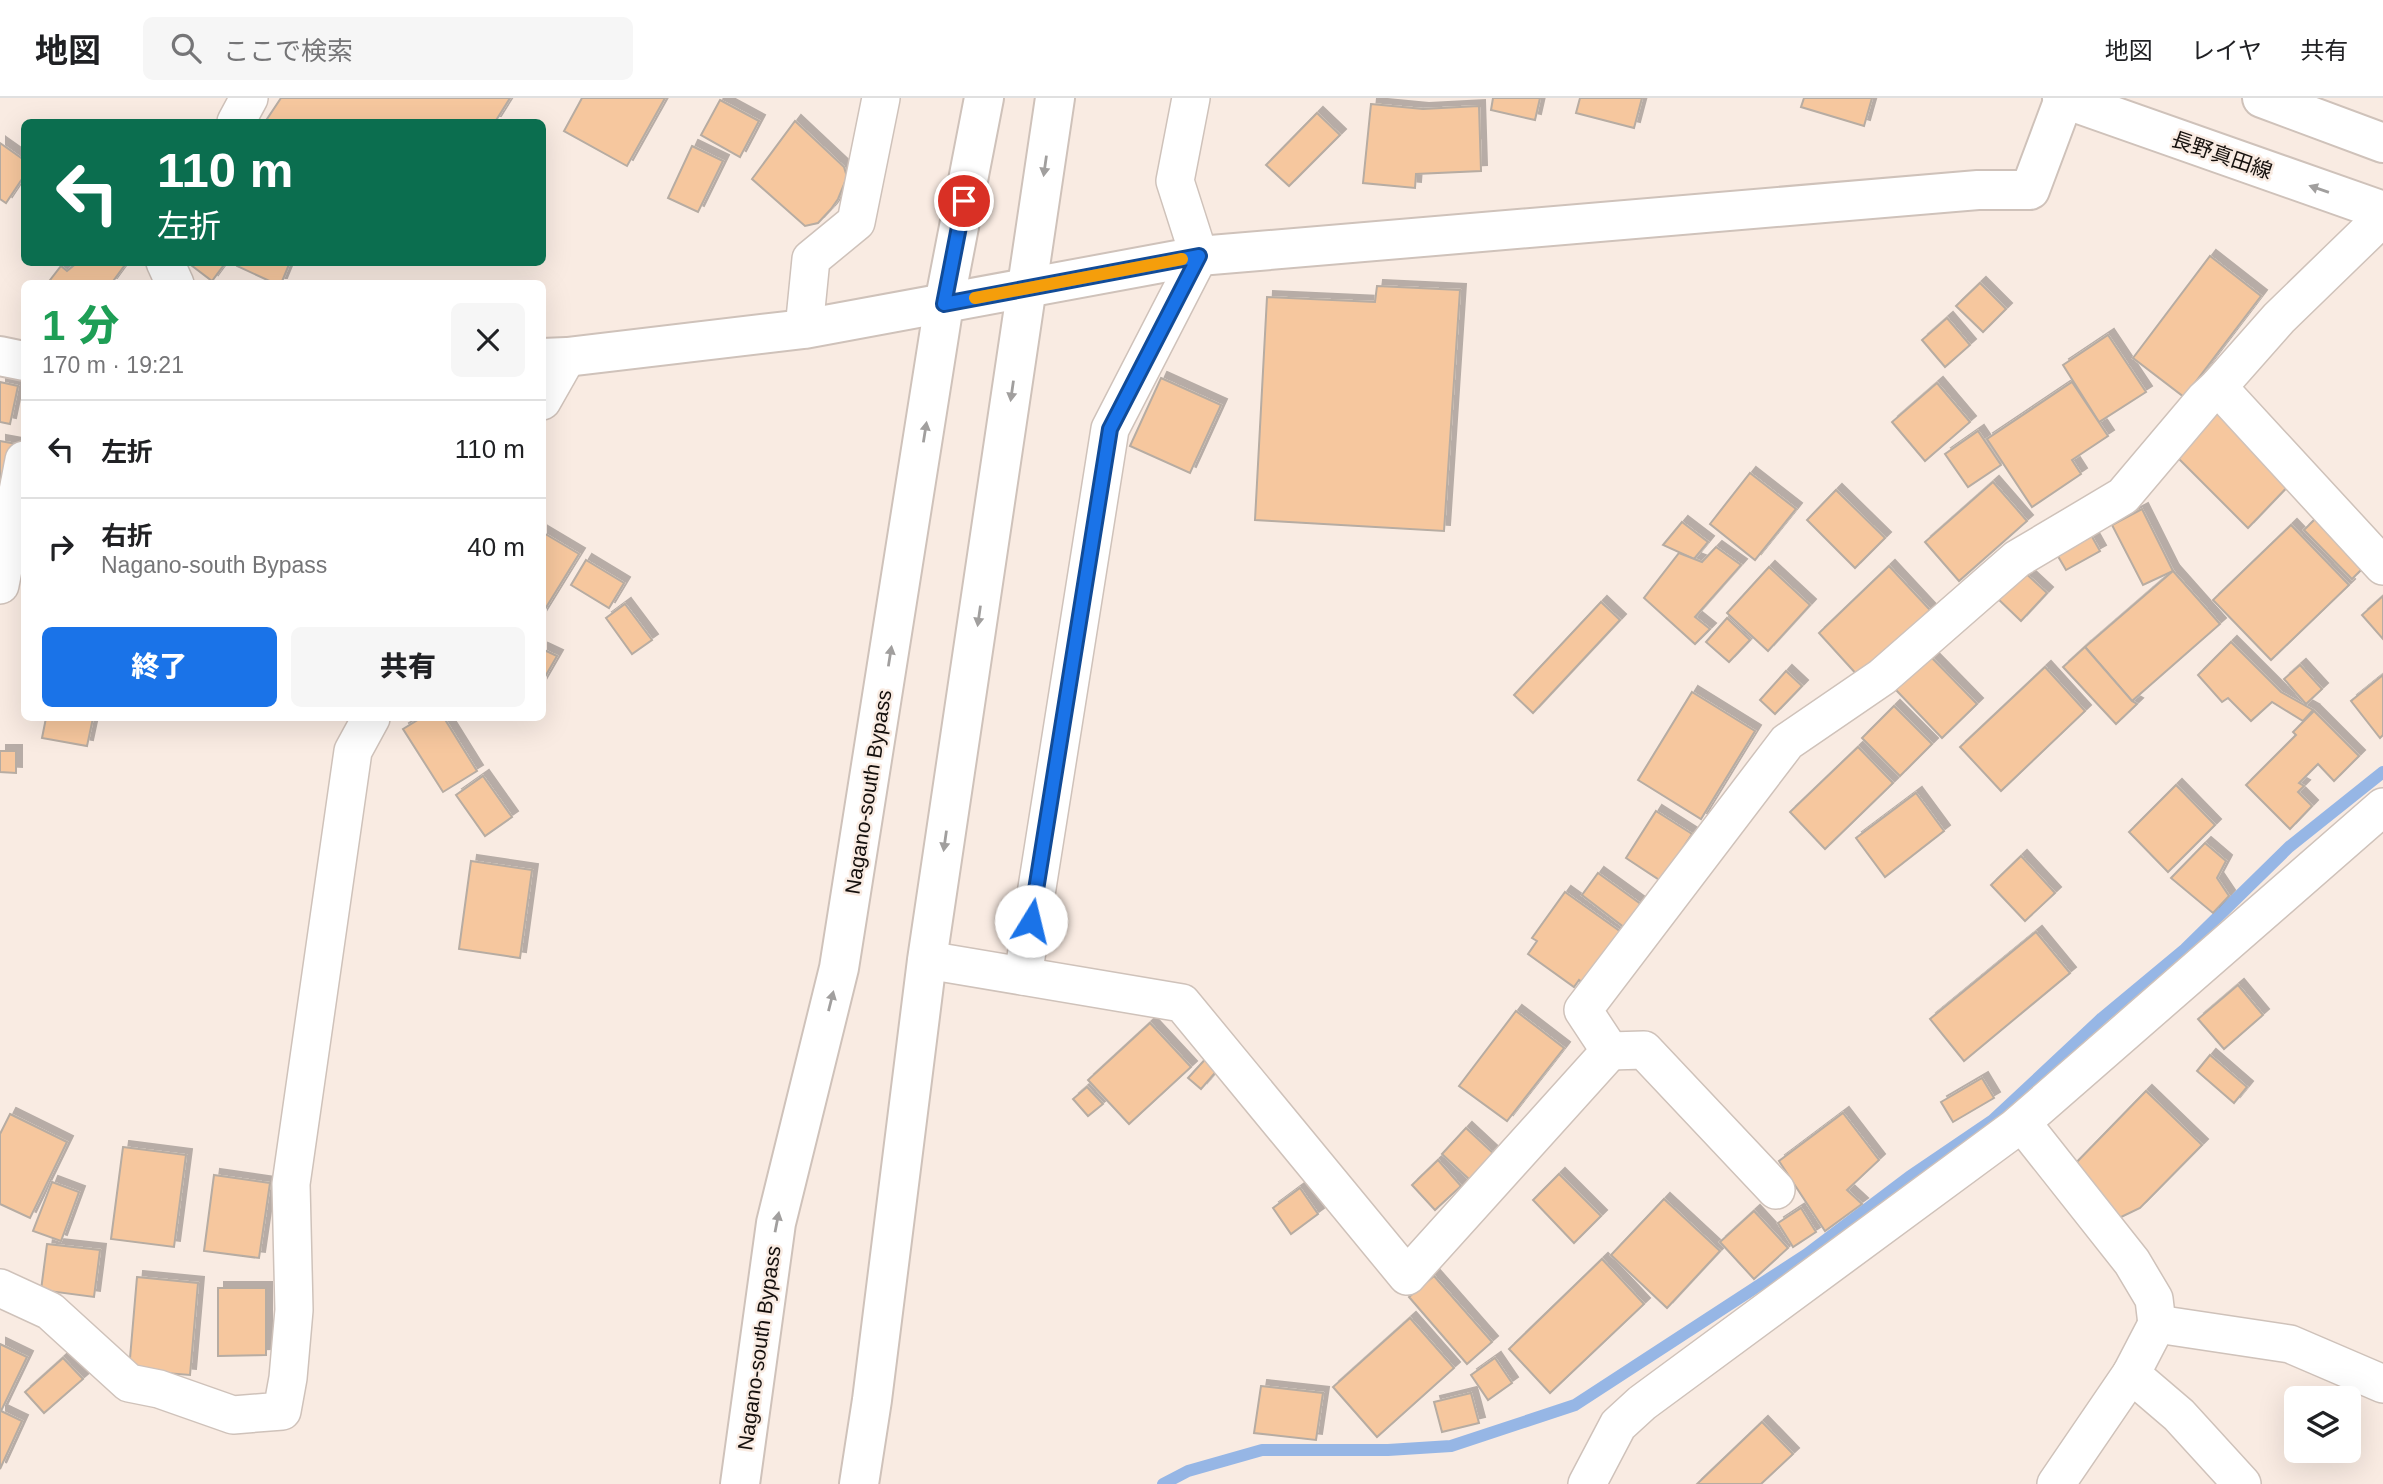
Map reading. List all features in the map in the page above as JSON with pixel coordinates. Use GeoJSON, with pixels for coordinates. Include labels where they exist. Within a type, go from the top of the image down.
{"type":"FeatureCollection","features":[{"type":"Feature","properties":{"kind":"main road","name":"Nagano-south Bypass"},"geometry":{"type":"LineString","coordinates":[[740,1484],[776,1223],[839,968],[944,304],[984,98]]}},
{"type":"Feature","properties":{"kind":"main road"},"geometry":{"type":"LineString","coordinates":[[859,1484],[928,960],[1055,98]]}},
{"type":"Feature","properties":{"kind":"main road"},"geometry":{"type":"LineString","coordinates":[[555,357],[804,329],[1199,256],[1978,190],[2030,190],[2063,98]]}},
{"type":"Feature","properties":{"kind":"main road","name":"長野真田線"},"geometry":{"type":"LineString","coordinates":[[2063,98],[2383,214]]}},
{"type":"Feature","properties":{"kind":"main road"},"geometry":{"type":"LineString","coordinates":[[2262,98],[2383,143]]}},
{"type":"Feature","properties":{"kind":"main road"},"geometry":{"type":"LineString","coordinates":[[0,356],[21,360]]}},
{"type":"Feature","properties":{"kind":"street"},"geometry":{"type":"LineString","coordinates":[[238,119],[249,98]]}},
{"type":"Feature","properties":{"kind":"street"},"geometry":{"type":"LineString","coordinates":[[804,329],[811,259],[856,222],[881,98]]}},
{"type":"Feature","properties":{"kind":"street"},"geometry":{"type":"LineString","coordinates":[[1023,976],[1110,429],[1199,256],[1175,181],[1191,98]]}},
{"type":"Feature","properties":{"kind":"street"},"geometry":{"type":"LineString","coordinates":[[1610,1051],[1583,1010],[1787,742],[1882,677],[2017,559],[2123,496],[2205,399],[2279,318],[2383,214]]}},
{"type":"Feature","properties":{"kind":"street"},"geometry":{"type":"LineString","coordinates":[[546,387],[555,357]]}},
{"type":"Feature","properties":{"kind":"street"},"geometry":{"type":"LineString","coordinates":[[2218,387],[2383,566]]}},
{"type":"Feature","properties":{"kind":"street"},"geometry":{"type":"LineString","coordinates":[[0,584],[21,476]]}},
{"type":"Feature","properties":{"kind":"street"},"geometry":{"type":"LineString","coordinates":[[0,1287],[50,1311],[129,1383],[159,1389],[233,1415],[282,1411],[294,1310],[291,1184],[352,751],[369,721]]}},
{"type":"Feature","properties":{"kind":"street"},"geometry":{"type":"LineString","coordinates":[[1587,1484],[1618,1425],[1642,1403],[2022,1123],[2383,807]]}},
{"type":"Feature","properties":{"kind":"street"},"geometry":{"type":"LineString","coordinates":[[928,960],[1182,1003],[1407,1276],[1610,1051],[1644,1050],[1776,1190]]}},
{"type":"Feature","properties":{"kind":"street"},"geometry":{"type":"LineString","coordinates":[[2022,1123],[2132,1262],[2154,1299],[2157,1324],[2131,1374],[2056,1484]]}},
{"type":"Feature","properties":{"kind":"street"},"geometry":{"type":"LineString","coordinates":[[2157,1324],[2290,1344],[2383,1384]]}},
{"type":"Feature","properties":{"kind":"street"},"geometry":{"type":"LineString","coordinates":[[2131,1374],[2179,1415],[2242,1484]]}},
{"type":"Feature","properties":{"kind":"building"},"geometry":{"type":"Polygon","coordinates":[[[281,98],[510,98],[497,119],[267,119],[281,98]]]}},
{"type":"Feature","properties":{"kind":"building"},"geometry":{"type":"Polygon","coordinates":[[[582,98],[665,98],[627,166],[564,131],[582,98]]]}},
{"type":"Feature","properties":{"kind":"building"},"geometry":{"type":"Polygon","coordinates":[[[1493,98],[1540,98],[1535,120],[1491,110],[1493,98]]]}},
{"type":"Feature","properties":{"kind":"building"},"geometry":{"type":"Polygon","coordinates":[[[1580,98],[1642,98],[1634,128],[1576,113],[1580,98]]]}},
{"type":"Feature","properties":{"kind":"building"},"geometry":{"type":"Polygon","coordinates":[[[1804,98],[1872,98],[1864,126],[1801,107],[1804,98]]]}},
{"type":"Feature","properties":{"kind":"building"},"geometry":{"type":"Polygon","coordinates":[[[720,100],[759,121],[740,157],[701,135],[720,100]]]}},
{"type":"Feature","properties":{"kind":"building"},"geometry":{"type":"Polygon","coordinates":[[[1371,104],[1423,109],[1479,106],[1481,171],[1416,174],[1415,188],[1363,183],[1371,104]]]}},
{"type":"Feature","properties":{"kind":"building"},"geometry":{"type":"Polygon","coordinates":[[[1317,113],[1340,135],[1289,186],[1266,165],[1317,113]]]}},
{"type":"Feature","properties":{"kind":"building"},"geometry":{"type":"Polygon","coordinates":[[[795,121],[844,167],[847,177],[831,209],[818,223],[805,226],[752,179],[795,121]]]}},
{"type":"Feature","properties":{"kind":"building"},"geometry":{"type":"Polygon","coordinates":[[[0,143],[21,158],[21,180],[6,203],[0,199],[0,143]]]}},
{"type":"Feature","properties":{"kind":"building"},"geometry":{"type":"Polygon","coordinates":[[[692,146],[723,161],[698,212],[668,198],[692,146]]]}},
{"type":"Feature","properties":{"kind":"building"},"geometry":{"type":"Polygon","coordinates":[[[2210,256],[2261,296],[2184,397],[2133,358],[2210,256]]]}},
{"type":"Feature","properties":{"kind":"building"},"geometry":{"type":"Polygon","coordinates":[[[61,266],[67,271],[73,266],[124,266],[114,280],[50,280],[61,266]]]}},
{"type":"Feature","properties":{"kind":"building"},"geometry":{"type":"Polygon","coordinates":[[[192,266],[223,266],[211,280],[192,266]]]}},
{"type":"Feature","properties":{"kind":"building"},"geometry":{"type":"Polygon","coordinates":[[[237,266],[288,266],[283,280],[267,280],[237,266]]]}},
{"type":"Feature","properties":{"kind":"building"},"geometry":{"type":"Polygon","coordinates":[[[1980,283],[2006,309],[1983,332],[1956,306],[1980,283]]]}},
{"type":"Feature","properties":{"kind":"building"},"geometry":{"type":"Polygon","coordinates":[[[1377,286],[1460,290],[1444,531],[1255,520],[1267,297],[1375,302],[1377,286]]]}},
{"type":"Feature","properties":{"kind":"building"},"geometry":{"type":"Polygon","coordinates":[[[1947,318],[1970,345],[1945,367],[1922,340],[1947,318]]]}},
{"type":"Feature","properties":{"kind":"building"},"geometry":{"type":"Polygon","coordinates":[[[2108,335],[2146,392],[2099,422],[2063,365],[2108,335]]]}},
{"type":"Feature","properties":{"kind":"building"},"geometry":{"type":"Polygon","coordinates":[[[1161,378],[1221,405],[1190,473],[1130,446],[1161,378]]]}},
{"type":"Feature","properties":{"kind":"building"},"geometry":{"type":"Polygon","coordinates":[[[0,382],[18,386],[10,424],[0,422],[0,382]]]}},
{"type":"Feature","properties":{"kind":"building"},"geometry":{"type":"Polygon","coordinates":[[[2072,382],[2108,436],[2072,460],[2081,474],[2032,507],[1987,439],[2072,382]]]}},
{"type":"Feature","properties":{"kind":"building"},"geometry":{"type":"Polygon","coordinates":[[[1937,383],[1970,422],[1925,461],[1892,422],[1937,383]]]}},
{"type":"Feature","properties":{"kind":"building"},"geometry":{"type":"Polygon","coordinates":[[[2221,406],[2295,479],[2248,528],[2174,454],[2221,406]]]}},
{"type":"Feature","properties":{"kind":"building"},"geometry":{"type":"Polygon","coordinates":[[[1978,431],[2001,465],[1968,487],[1945,454],[1978,431]]]}},
{"type":"Feature","properties":{"kind":"building"},"geometry":{"type":"Polygon","coordinates":[[[0,441],[21,445],[21,447],[0,496],[0,441]]]}},
{"type":"Feature","properties":{"kind":"building"},"geometry":{"type":"Polygon","coordinates":[[[1750,473],[1796,509],[1755,560],[1710,524],[1750,473]]]}},
{"type":"Feature","properties":{"kind":"building"},"geometry":{"type":"Polygon","coordinates":[[[1993,482],[2027,521],[1959,581],[1925,542],[1993,482]]]}},
{"type":"Feature","properties":{"kind":"building"},"geometry":{"type":"Polygon","coordinates":[[[1836,490],[1885,538],[1855,568],[1807,520],[1836,490]]]}},
{"type":"Feature","properties":{"kind":"building"},"geometry":{"type":"Polygon","coordinates":[[[2142,509],[2173,571],[2143,585],[2112,525],[2142,509]]]}},
{"type":"Feature","properties":{"kind":"building"},"geometry":{"type":"Polygon","coordinates":[[[2324,510],[2372,559],[2352,579],[2304,530],[2324,510]]]}},
{"type":"Feature","properties":{"kind":"building"},"geometry":{"type":"Polygon","coordinates":[[[1682,522],[1708,542],[1694,559],[1663,545],[1682,522]]]}},
{"type":"Feature","properties":{"kind":"building"},"geometry":{"type":"Polygon","coordinates":[[[2291,525],[2349,585],[2271,660],[2213,600],[2291,525]]]}},
{"type":"Feature","properties":{"kind":"building"},"geometry":{"type":"Polygon","coordinates":[[[2086,526],[2100,551],[2066,570],[2052,546],[2086,526]]]}},
{"type":"Feature","properties":{"kind":"building"},"geometry":{"type":"Polygon","coordinates":[[[546,534],[579,554],[546,608],[546,534]]]}},
{"type":"Feature","properties":{"kind":"building"},"geometry":{"type":"Polygon","coordinates":[[[1716,547],[1741,565],[1695,617],[1710,629],[1695,644],[1644,598],[1679,553],[1702,562],[1716,547]]]}},
{"type":"Feature","properties":{"kind":"building"},"geometry":{"type":"Polygon","coordinates":[[[586,560],[624,583],[609,608],[571,585],[586,560]]]}},
{"type":"Feature","properties":{"kind":"building"},"geometry":{"type":"Polygon","coordinates":[[[1889,566],[1930,610],[1859,677],[1819,633],[1889,566]]]}},
{"type":"Feature","properties":{"kind":"building"},"geometry":{"type":"Polygon","coordinates":[[[1769,567],[1810,605],[1768,651],[1727,613],[1769,567]]]}},
{"type":"Feature","properties":{"kind":"building"},"geometry":{"type":"Polygon","coordinates":[[[2021,569],[2047,593],[2021,621],[1995,596],[2021,569]]]}},
{"type":"Feature","properties":{"kind":"building"},"geometry":{"type":"Polygon","coordinates":[[[2173,571],[2220,624],[2132,701],[2085,647],[2173,571]]]}},
{"type":"Feature","properties":{"kind":"building"},"geometry":{"type":"Polygon","coordinates":[[[2383,596],[2383,639],[2362,615],[2383,596]]]}},
{"type":"Feature","properties":{"kind":"building"},"geometry":{"type":"Polygon","coordinates":[[[1601,602],[1620,620],[1533,713],[1514,695],[1601,602]]]}},
{"type":"Feature","properties":{"kind":"building"},"geometry":{"type":"Polygon","coordinates":[[[625,604],[652,640],[632,654],[606,618],[625,604]]]}},
{"type":"Feature","properties":{"kind":"building"},"geometry":{"type":"Polygon","coordinates":[[[1727,618],[1750,640],[1729,662],[1706,642],[1727,618]]]}},
{"type":"Feature","properties":{"kind":"building"},"geometry":{"type":"Polygon","coordinates":[[[2231,642],[2281,692],[2313,710],[2303,721],[2272,702],[2251,721],[2228,698],[2222,702],[2198,675],[2231,642]]]}},
{"type":"Feature","properties":{"kind":"building"},"geometry":{"type":"Polygon","coordinates":[[[2085,647],[2137,704],[2116,724],[2063,667],[2085,647]]]}},
{"type":"Feature","properties":{"kind":"building"},"geometry":{"type":"Polygon","coordinates":[[[546,651],[557,656],[546,675],[546,651]]]}},
{"type":"Feature","properties":{"kind":"building"},"geometry":{"type":"Polygon","coordinates":[[[1929,655],[1977,704],[1942,738],[1895,689],[1929,655]]]}},
{"type":"Feature","properties":{"kind":"building"},"geometry":{"type":"Polygon","coordinates":[[[2300,665],[2322,689],[2306,704],[2284,679],[2300,665]]]}},
{"type":"Feature","properties":{"kind":"building"},"geometry":{"type":"Polygon","coordinates":[[[2045,667],[2085,711],[2001,791],[1960,747],[2045,667]]]}},
{"type":"Feature","properties":{"kind":"building"},"geometry":{"type":"Polygon","coordinates":[[[1786,671],[1802,686],[1775,714],[1760,700],[1786,671]]]}},
{"type":"Feature","properties":{"kind":"building"},"geometry":{"type":"Polygon","coordinates":[[[2383,675],[2383,735],[2380,738],[2351,701],[2383,675]]]}},
{"type":"Feature","properties":{"kind":"building"},"geometry":{"type":"Polygon","coordinates":[[[1692,692],[1755,731],[1701,819],[1638,780],[1692,692]]]}},
{"type":"Feature","properties":{"kind":"building"},"geometry":{"type":"Polygon","coordinates":[[[1894,706],[1932,744],[1900,776],[1862,738],[1894,706]]]}},
{"type":"Feature","properties":{"kind":"building"},"geometry":{"type":"Polygon","coordinates":[[[2314,711],[2359,756],[2334,781],[2318,764],[2299,783],[2304,786],[2298,792],[2312,806],[2290,829],[2246,785],[2296,735],[2293,732],[2314,711]]]}},
{"type":"Feature","properties":{"kind":"building"},"geometry":{"type":"Polygon","coordinates":[[[45,721],[92,721],[87,746],[42,738],[45,721]]]}},
{"type":"Feature","properties":{"kind":"building"},"geometry":{"type":"Polygon","coordinates":[[[416,721],[446,721],[477,771],[443,792],[403,729],[416,721]]]}},
{"type":"Feature","properties":{"kind":"building"},"geometry":{"type":"Polygon","coordinates":[[[1858,747],[1893,783],[1825,849],[1790,812],[1858,747]]]}},
{"type":"Feature","properties":{"kind":"building"},"geometry":{"type":"Polygon","coordinates":[[[0,751],[16,751],[16,773],[0,772],[0,751]]]}},
{"type":"Feature","properties":{"kind":"building"},"geometry":{"type":"Polygon","coordinates":[[[483,776],[512,817],[485,836],[456,795],[483,776]]]}},
{"type":"Feature","properties":{"kind":"building"},"geometry":{"type":"Polygon","coordinates":[[[2176,785],[2215,825],[2168,872],[2129,832],[2176,785]]]}},
{"type":"Feature","properties":{"kind":"building"},"geometry":{"type":"Polygon","coordinates":[[[1916,793],[1944,831],[1885,877],[1856,838],[1916,793]]]}},
{"type":"Feature","properties":{"kind":"building"},"geometry":{"type":"Polygon","coordinates":[[[1656,811],[1692,834],[1661,881],[1626,858],[1656,811]]]}},
{"type":"Feature","properties":{"kind":"building"},"geometry":{"type":"Polygon","coordinates":[[[2205,843],[2226,861],[2217,878],[2229,896],[2213,913],[2171,878],[2205,843]]]}},
{"type":"Feature","properties":{"kind":"building"},"geometry":{"type":"Polygon","coordinates":[[[2021,856],[2055,893],[2025,921],[1991,885],[2021,856]]]}},
{"type":"Feature","properties":{"kind":"building"},"geometry":{"type":"Polygon","coordinates":[[[471,861],[532,870],[520,958],[459,949],[471,861]]]}},
{"type":"Feature","properties":{"kind":"building"},"geometry":{"type":"Polygon","coordinates":[[[1598,873],[1642,905],[1625,928],[1582,895],[1598,873]]]}},
{"type":"Feature","properties":{"kind":"building"},"geometry":{"type":"Polygon","coordinates":[[[1565,892],[1621,932],[1584,984],[1579,980],[1574,987],[1528,954],[1537,941],[1532,938],[1565,892]]]}},
{"type":"Feature","properties":{"kind":"building"},"geometry":{"type":"Polygon","coordinates":[[[2036,932],[2070,973],[1964,1061],[1930,1019],[2036,932]]]}},
{"type":"Feature","properties":{"kind":"building"},"geometry":{"type":"Polygon","coordinates":[[[2238,985],[2263,1015],[2224,1049],[2198,1019],[2238,985]]]}},
{"type":"Feature","properties":{"kind":"building"},"geometry":{"type":"Polygon","coordinates":[[[1516,1011],[1564,1048],[1507,1121],[1459,1086],[1516,1011]]]}},
{"type":"Feature","properties":{"kind":"building"},"geometry":{"type":"Polygon","coordinates":[[[1150,1023],[1191,1067],[1129,1124],[1088,1080],[1150,1023]]]}},
{"type":"Feature","properties":{"kind":"building"},"geometry":{"type":"Polygon","coordinates":[[[1210,1054],[1221,1066],[1201,1089],[1188,1078],[1210,1054]]]}},
{"type":"Feature","properties":{"kind":"building"},"geometry":{"type":"Polygon","coordinates":[[[2210,1055],[2247,1087],[2234,1103],[2197,1071],[2210,1055]]]}},
{"type":"Feature","properties":{"kind":"building"},"geometry":{"type":"Polygon","coordinates":[[[1982,1078],[1994,1098],[1953,1122],[1941,1102],[1982,1078]]]}},
{"type":"Feature","properties":{"kind":"building"},"geometry":{"type":"Polygon","coordinates":[[[1087,1087],[1103,1104],[1088,1116],[1073,1099],[1087,1087]]]}},
{"type":"Feature","properties":{"kind":"building"},"geometry":{"type":"Polygon","coordinates":[[[2146,1091],[2202,1145],[2140,1208],[2117,1219],[2068,1171],[2146,1091]]]}},
{"type":"Feature","properties":{"kind":"building"},"geometry":{"type":"Polygon","coordinates":[[[1843,1113],[1879,1160],[1847,1190],[1862,1204],[1825,1231],[1779,1161],[1843,1113]]]}},
{"type":"Feature","properties":{"kind":"building"},"geometry":{"type":"Polygon","coordinates":[[[10,1114],[67,1142],[30,1218],[0,1204],[0,1134],[10,1114]]]}},
{"type":"Feature","properties":{"kind":"building"},"geometry":{"type":"Polygon","coordinates":[[[1466,1128],[1494,1154],[1470,1180],[1442,1154],[1466,1128]]]}},
{"type":"Feature","properties":{"kind":"building"},"geometry":{"type":"Polygon","coordinates":[[[123,1147],[186,1155],[174,1247],[111,1239],[123,1147]]]}},
{"type":"Feature","properties":{"kind":"building"},"geometry":{"type":"Polygon","coordinates":[[[1438,1160],[1461,1186],[1435,1210],[1412,1185],[1438,1160]]]}},
{"type":"Feature","properties":{"kind":"building"},"geometry":{"type":"Polygon","coordinates":[[[1559,1174],[1601,1216],[1574,1243],[1533,1200],[1559,1174]]]}},
{"type":"Feature","properties":{"kind":"building"},"geometry":{"type":"Polygon","coordinates":[[[214,1175],[270,1183],[259,1258],[204,1251],[214,1175]]]}},
{"type":"Feature","properties":{"kind":"building"},"geometry":{"type":"Polygon","coordinates":[[[52,1182],[79,1192],[61,1241],[33,1231],[52,1182]]]}},
{"type":"Feature","properties":{"kind":"building"},"geometry":{"type":"Polygon","coordinates":[[[1300,1188],[1318,1214],[1291,1234],[1273,1208],[1300,1188]]]}},
{"type":"Feature","properties":{"kind":"building"},"geometry":{"type":"Polygon","coordinates":[[[1664,1199],[1720,1251],[1667,1308],[1611,1255],[1664,1199]]]}},
{"type":"Feature","properties":{"kind":"building"},"geometry":{"type":"Polygon","coordinates":[[[1801,1208],[1816,1232],[1793,1247],[1778,1223],[1801,1208]]]}},
{"type":"Feature","properties":{"kind":"building"},"geometry":{"type":"Polygon","coordinates":[[[1754,1211],[1788,1248],[1754,1279],[1720,1242],[1754,1211]]]}},
{"type":"Feature","properties":{"kind":"building"},"geometry":{"type":"Polygon","coordinates":[[[47,1244],[100,1250],[94,1297],[41,1290],[47,1244]]]}},
{"type":"Feature","properties":{"kind":"building"},"geometry":{"type":"Polygon","coordinates":[[[1602,1259],[1644,1304],[1550,1393],[1509,1349],[1602,1259]]]}},
{"type":"Feature","properties":{"kind":"building"},"geometry":{"type":"Polygon","coordinates":[[[1434,1276],[1492,1342],[1467,1364],[1409,1297],[1434,1276]]]}},
{"type":"Feature","properties":{"kind":"building"},"geometry":{"type":"Polygon","coordinates":[[[137,1277],[198,1283],[190,1375],[129,1370],[137,1277]]]}},
{"type":"Feature","properties":{"kind":"building"},"geometry":{"type":"Polygon","coordinates":[[[218,1288],[266,1288],[266,1355],[218,1356],[218,1288]]]}},
{"type":"Feature","properties":{"kind":"building"},"geometry":{"type":"Polygon","coordinates":[[[1410,1318],[1454,1368],[1377,1437],[1333,1387],[1410,1318]]]}},
{"type":"Feature","properties":{"kind":"building"},"geometry":{"type":"Polygon","coordinates":[[[0,1344],[27,1357],[1,1411],[22,1421],[0,1469],[0,1344]]]}},
{"type":"Feature","properties":{"kind":"building"},"geometry":{"type":"Polygon","coordinates":[[[63,1358],[83,1379],[44,1413],[25,1392],[63,1358]]]}},
{"type":"Feature","properties":{"kind":"building"},"geometry":{"type":"Polygon","coordinates":[[[1495,1358],[1512,1383],[1488,1400],[1471,1375],[1495,1358]]]}},
{"type":"Feature","properties":{"kind":"building"},"geometry":{"type":"Polygon","coordinates":[[[1261,1386],[1323,1393],[1316,1440],[1254,1433],[1261,1386]]]}},
{"type":"Feature","properties":{"kind":"building"},"geometry":{"type":"Polygon","coordinates":[[[1471,1393],[1479,1423],[1442,1432],[1434,1402],[1471,1393]]]}},
{"type":"Feature","properties":{"kind":"building"},"geometry":{"type":"Polygon","coordinates":[[[1762,1422],[1793,1454],[1761,1484],[1697,1484],[1762,1422]]]}},
{"type":"Feature","properties":{"kind":"waterway"},"geometry":{"type":"LineString","coordinates":[[1163,1484],[1188,1471],[1262,1450],[1388,1450],[1451,1446],[1575,1405],[1807,1254],[1909,1177],[1993,1120],[2102,1018],[2185,949],[2289,847],[2383,772]]}},
{"type":"Feature","properties":{"kind":"slow traffic"},"geometry":{"type":"LineString","coordinates":[[975,298],[1182,259]]}},
{"type":"Feature","properties":{"kind":"route"},"geometry":{"type":"LineString","coordinates":[[964,201],[944,304],[1199,256],[1110,429],[1031,921]]}}]}
